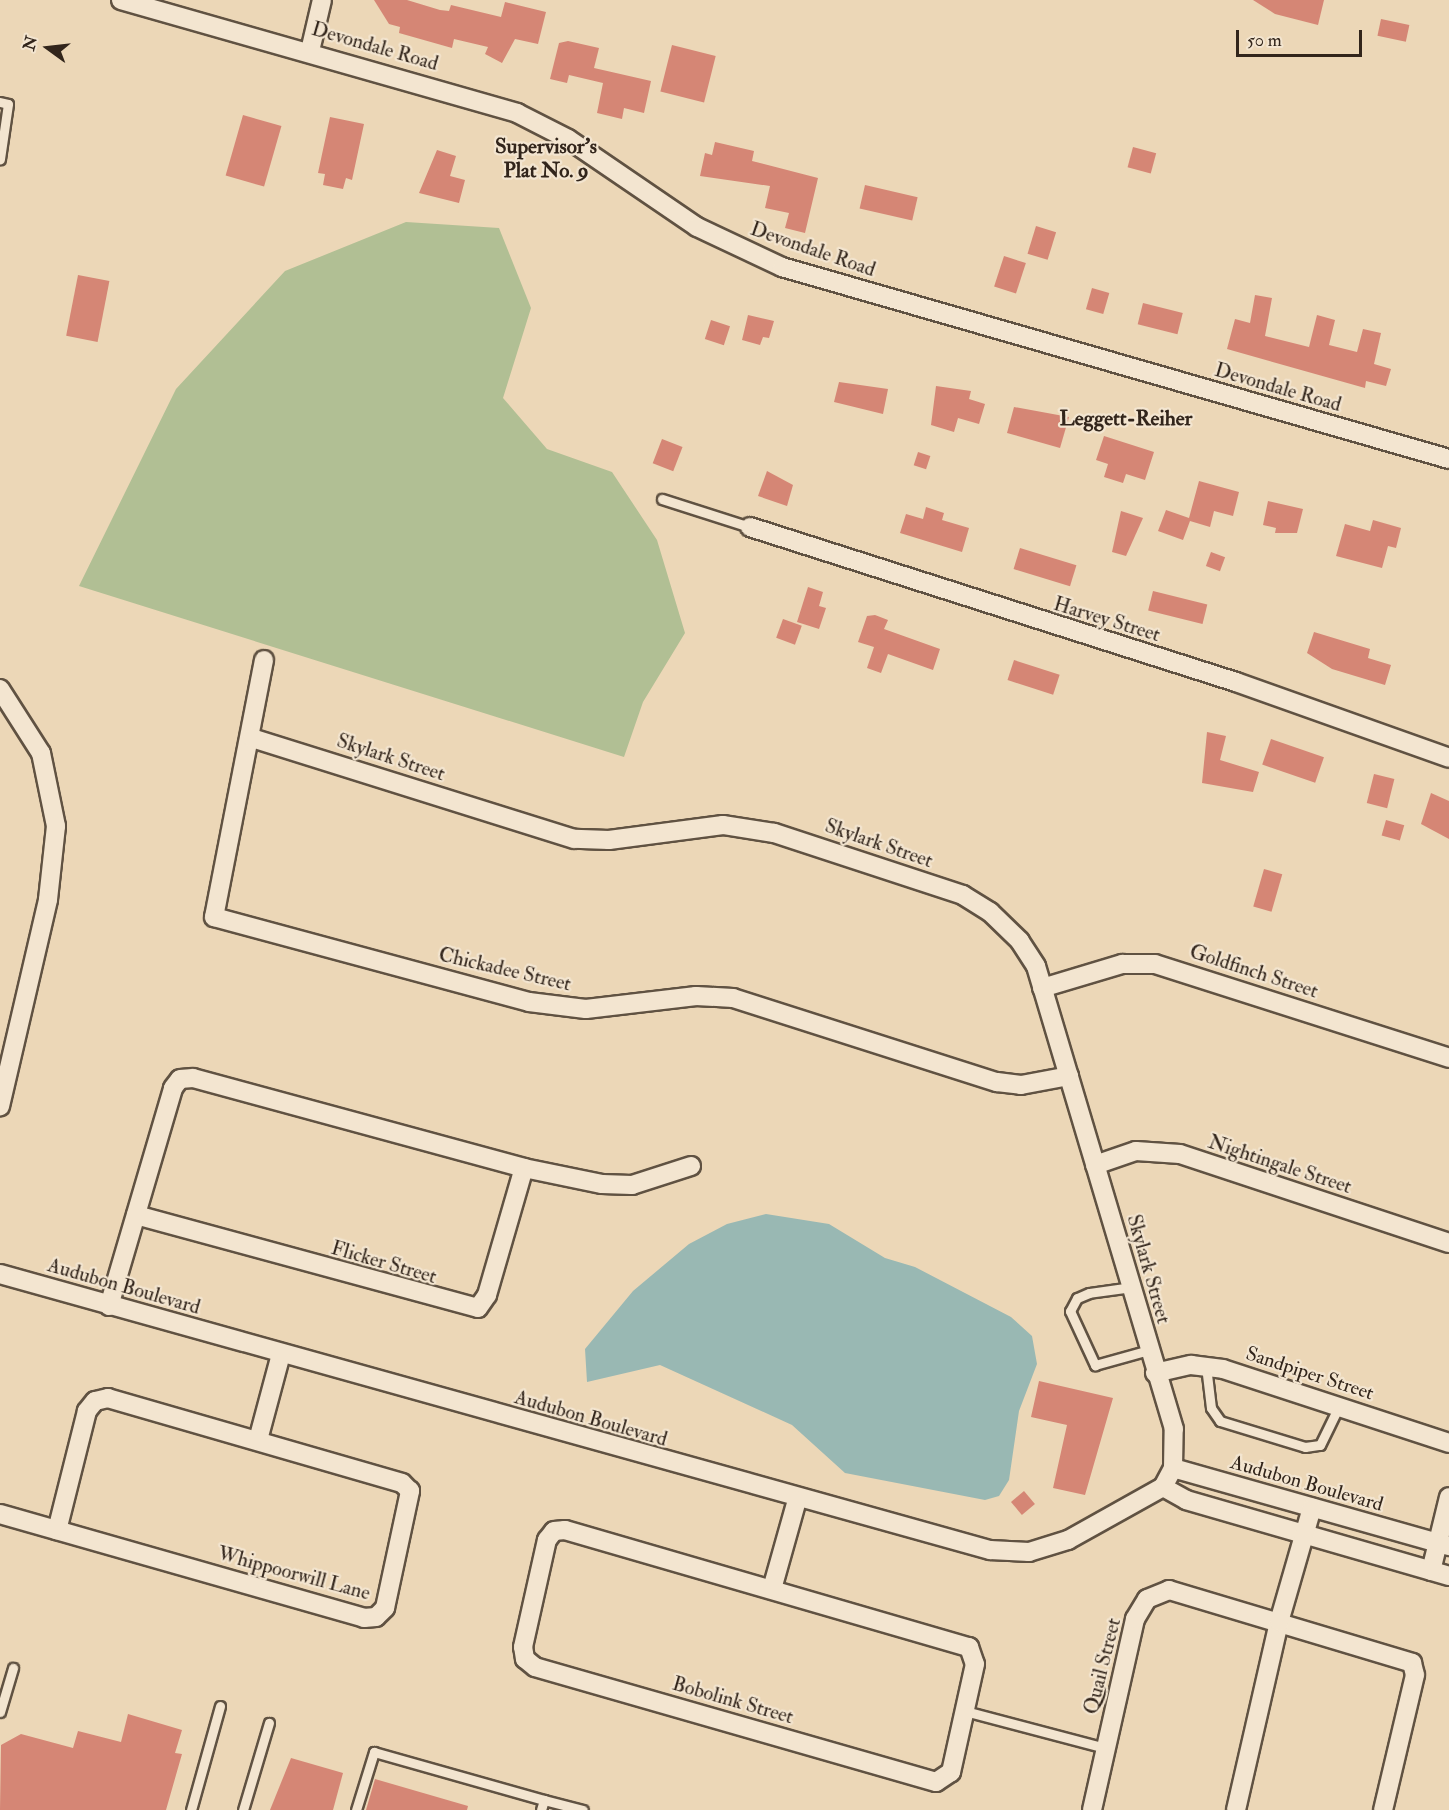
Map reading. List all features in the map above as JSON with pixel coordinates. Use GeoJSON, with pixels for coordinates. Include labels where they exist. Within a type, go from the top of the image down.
{"type":"FeatureCollection","features":[{"type":"Feature","properties":{"kind":"street","name":"Devondale Road"},"geometry":{"type":"LineString","coordinates":[[121,0],[310,51],[535,121],[697,227],[783,267],[1449,459]]}},
{"type":"Feature","properties":{"kind":"street"},"geometry":{"type":"LineString","coordinates":[[310,51],[322,0]]}},
{"type":"Feature","properties":{"kind":"street","name":"Harvey Street"},"geometry":{"type":"LineString","coordinates":[[750,527],[1236,682],[1449,758]]}},
{"type":"Feature","properties":{"kind":"street"},"geometry":{"type":"LineString","coordinates":[[252,738],[264,660]]}},
{"type":"Feature","properties":{"kind":"street"},"geometry":{"type":"LineString","coordinates":[[0,689],[41,753],[56,826],[48,900],[0,1106]]}},
{"type":"Feature","properties":{"kind":"street","name":"Skylark Street"},"geometry":{"type":"LineString","coordinates":[[252,738],[574,839],[723,825],[792,838],[977,902],[1020,941],[1042,988],[1132,1287],[1155,1373],[1174,1429],[1173,1468]]}},
{"type":"Feature","properties":{"kind":"street","name":"Chickadee Street"},"geometry":{"type":"LineString","coordinates":[[252,738],[214,917],[529,1002],[586,1009],[696,996],[733,998],[997,1082],[1021,1085],[1069,1076]]}},
{"type":"Feature","properties":{"kind":"street","name":"Goldfinch Street"},"geometry":{"type":"LineString","coordinates":[[1042,988],[1122,964],[1155,964],[1449,1058]]}},
{"type":"Feature","properties":{"kind":"street"},"geometry":{"type":"LineString","coordinates":[[109,1306],[180,1079],[192,1078],[524,1168],[620,1185],[691,1166]]}},
{"type":"Feature","properties":{"kind":"street","name":"Nightingale Street"},"geometry":{"type":"LineString","coordinates":[[1095,1165],[1136,1151],[1180,1154],[1449,1243]]}},
{"type":"Feature","properties":{"kind":"street","name":"Flicker Street"},"geometry":{"type":"LineString","coordinates":[[136,1215],[464,1308],[478,1308],[487,1295],[524,1168]]}},
{"type":"Feature","properties":{"kind":"street","name":"Audubon Boulevard"},"geometry":{"type":"LineString","coordinates":[[0,1274],[941,1540],[1029,1552],[1068,1540],[1163,1487]]}},
{"type":"Feature","properties":{"kind":"street"},"geometry":{"type":"LineString","coordinates":[[258,1440],[281,1354]]}},
{"type":"Feature","properties":{"kind":"street","name":"Sandpiper Street"},"geometry":{"type":"LineString","coordinates":[[1155,1373],[1206,1366],[1339,1406],[1449,1443]]}},
{"type":"Feature","properties":{"kind":"street","name":"Whippoorwill Lane"},"geometry":{"type":"LineString","coordinates":[[0,1514],[57,1530],[376,1617],[385,1608],[410,1491],[402,1483],[108,1398],[95,1401],[87,1411],[57,1530]]}},
{"type":"Feature","properties":{"kind":"street"},"geometry":{"type":"LineString","coordinates":[[1173,1468],[1163,1487],[1186,1500],[1449,1576]]}},
{"type":"Feature","properties":{"kind":"street","name":"Audubon Boulevard"},"geometry":{"type":"LineString","coordinates":[[1173,1468],[1443,1545]]}},
{"type":"Feature","properties":{"kind":"street"},"geometry":{"type":"LineString","coordinates":[[1431,1571],[1443,1545],[1449,1497]]}},
{"type":"Feature","properties":{"kind":"street"},"geometry":{"type":"LineString","coordinates":[[772,1589],[797,1500]]}},
{"type":"Feature","properties":{"kind":"street"},"geometry":{"type":"LineString","coordinates":[[1236,1810],[1279,1622],[1312,1508]]}},
{"type":"Feature","properties":{"kind":"street","name":"Bobolink Street"},"geometry":{"type":"LineString","coordinates":[[554,1531],[772,1589],[969,1647],[975,1664],[965,1711],[951,1772],[936,1782],[535,1667],[525,1659],[522,1647],[547,1540],[554,1531]]}},
{"type":"Feature","properties":{"kind":"street","name":"Quail Street"},"geometry":{"type":"LineString","coordinates":[[1092,1810],[1135,1619],[1147,1599],[1159,1592],[1184,1593],[1412,1664],[1415,1676],[1383,1810]]}},
{"type":"Feature","properties":{"kind":"lane"},"geometry":{"type":"LineString","coordinates":[[0,102],[8,104],[0,159]]}},
{"type":"Feature","properties":{"kind":"lane"},"geometry":{"type":"LineString","coordinates":[[662,499],[750,527]]}},
{"type":"Feature","properties":{"kind":"lane"},"geometry":{"type":"LineString","coordinates":[[1132,1287],[1089,1293],[1070,1311],[1095,1365],[1149,1350]]}},
{"type":"Feature","properties":{"kind":"lane"},"geometry":{"type":"LineString","coordinates":[[1206,1366],[1210,1408],[1220,1421],[1305,1448],[1320,1445],[1339,1406]]}},
{"type":"Feature","properties":{"kind":"lane"},"geometry":{"type":"LineString","coordinates":[[0,1712],[13,1668]]}},
{"type":"Feature","properties":{"kind":"lane"},"geometry":{"type":"LineString","coordinates":[[191,1810],[220,1706]]}},
{"type":"Feature","properties":{"kind":"lane"},"geometry":{"type":"LineString","coordinates":[[965,1711],[1105,1748]]}},
{"type":"Feature","properties":{"kind":"lane"},"geometry":{"type":"LineString","coordinates":[[243,1810],[269,1723]]}},
{"type":"Feature","properties":{"kind":"lane"},"geometry":{"type":"LineString","coordinates":[[356,1810],[374,1752],[583,1810]]}},
{"type":"Feature","properties":{"kind":"lane"},"geometry":{"type":"LineString","coordinates":[[541,1810],[544,1800]]}},
{"type":"Feature","properties":{"kind":"green space"},"geometry":{"type":"Polygon","coordinates":[[[406,222],[499,228],[531,308],[503,398],[547,449],[612,472],[657,540],[685,633],[643,702],[624,757],[79,586],[176,389],[285,271],[406,222]]]}},
{"type":"Feature","properties":{"kind":"water"},"geometry":{"type":"Polygon","coordinates":[[[766,1214],[829,1224],[885,1258],[915,1267],[1011,1317],[1032,1336],[1037,1364],[1019,1411],[1009,1480],[999,1496],[985,1500],[845,1473],[792,1425],[660,1365],[587,1382],[585,1349],[633,1291],[689,1244],[727,1224],[766,1214]]]}},
{"type":"Feature","properties":{"kind":"building"},"geometry":{"type":"Polygon","coordinates":[[[374,0],[407,0],[449,11],[451,5],[501,17],[505,2],[546,12],[538,44],[515,39],[502,63],[485,54],[488,47],[454,39],[452,48],[399,33],[400,27],[389,24],[374,0]]]}},
{"type":"Feature","properties":{"kind":"building"},"geometry":{"type":"Polygon","coordinates":[[[1253,0],[1324,0],[1318,25],[1275,14],[1253,0]]]}},
{"type":"Feature","properties":{"kind":"building"},"geometry":{"type":"Polygon","coordinates":[[[1381,19],[1409,25],[1406,42],[1377,36],[1381,19]]]}},
{"type":"Feature","properties":{"kind":"building"},"geometry":{"type":"Polygon","coordinates":[[[568,41],[599,48],[594,68],[651,81],[644,113],[624,108],[622,119],[597,113],[603,83],[569,75],[567,83],[550,79],[559,43],[568,41]]]}},
{"type":"Feature","properties":{"kind":"building"},"geometry":{"type":"Polygon","coordinates":[[[672,45],[716,56],[704,102],[660,92],[672,45]]]}},
{"type":"Feature","properties":{"kind":"building"},"geometry":{"type":"Polygon","coordinates":[[[243,115],[281,126],[264,187],[226,176],[243,115]]]}},
{"type":"Feature","properties":{"kind":"building"},"geometry":{"type":"Polygon","coordinates":[[[330,117],[364,124],[352,180],[346,178],[343,189],[323,185],[325,174],[318,173],[330,117]]]}},
{"type":"Feature","properties":{"kind":"building"},"geometry":{"type":"Polygon","coordinates":[[[715,142],[754,151],[752,161],[818,178],[805,233],[785,228],[789,213],[765,208],[770,186],[700,176],[705,153],[712,155],[715,142]]]}},
{"type":"Feature","properties":{"kind":"building"},"geometry":{"type":"Polygon","coordinates":[[[1133,147],[1156,153],[1151,173],[1128,167],[1133,147]]]}},
{"type":"Feature","properties":{"kind":"building"},"geometry":{"type":"Polygon","coordinates":[[[437,150],[456,156],[450,176],[465,180],[459,203],[419,193],[437,150]]]}},
{"type":"Feature","properties":{"kind":"building"},"geometry":{"type":"Polygon","coordinates":[[[865,185],[918,197],[912,221],[860,208],[865,185]]]}},
{"type":"Feature","properties":{"kind":"building"},"geometry":{"type":"Polygon","coordinates":[[[1036,226],[1056,232],[1048,260],[1028,254],[1036,226]]]}},
{"type":"Feature","properties":{"kind":"building"},"geometry":{"type":"Polygon","coordinates":[[[1004,256],[1026,263],[1016,294],[994,286],[1004,256]]]}},
{"type":"Feature","properties":{"kind":"building"},"geometry":{"type":"Polygon","coordinates":[[[78,275],[109,281],[98,342],[66,336],[78,275]]]}},
{"type":"Feature","properties":{"kind":"building"},"geometry":{"type":"Polygon","coordinates":[[[1092,288],[1109,293],[1103,314],[1086,309],[1092,288]]]}},
{"type":"Feature","properties":{"kind":"building"},"geometry":{"type":"Polygon","coordinates":[[[1255,295],[1272,298],[1265,336],[1309,347],[1317,315],[1335,320],[1329,345],[1357,352],[1363,329],[1381,333],[1374,364],[1391,369],[1386,386],[1366,381],[1365,388],[1227,349],[1235,319],[1250,323],[1255,295]]]}},
{"type":"Feature","properties":{"kind":"building"},"geometry":{"type":"Polygon","coordinates":[[[1143,303],[1183,313],[1177,334],[1138,324],[1143,303]]]}},
{"type":"Feature","properties":{"kind":"building"},"geometry":{"type":"Polygon","coordinates":[[[748,315],[774,321],[769,338],[763,337],[760,345],[742,340],[748,315]]]}},
{"type":"Feature","properties":{"kind":"building"},"geometry":{"type":"Polygon","coordinates":[[[711,320],[730,326],[724,345],[705,339],[711,320]]]}},
{"type":"Feature","properties":{"kind":"building"},"geometry":{"type":"Polygon","coordinates":[[[839,382],[888,389],[883,414],[834,402],[839,382]]]}},
{"type":"Feature","properties":{"kind":"building"},"geometry":{"type":"Polygon","coordinates":[[[936,386],[971,391],[969,399],[985,404],[979,424],[958,418],[954,432],[931,425],[936,386]]]}},
{"type":"Feature","properties":{"kind":"building"},"geometry":{"type":"Polygon","coordinates":[[[1014,407],[1069,417],[1060,448],[1007,433],[1014,407]]]}},
{"type":"Feature","properties":{"kind":"building"},"geometry":{"type":"Polygon","coordinates":[[[1104,436],[1154,452],[1145,480],[1126,474],[1123,483],[1104,477],[1108,464],[1096,460],[1104,436]]]}},
{"type":"Feature","properties":{"kind":"building"},"geometry":{"type":"Polygon","coordinates":[[[662,439],[683,447],[673,471],[653,463],[662,439]]]}},
{"type":"Feature","properties":{"kind":"building"},"geometry":{"type":"Polygon","coordinates":[[[918,452],[930,456],[926,469],[914,465],[918,452]]]}},
{"type":"Feature","properties":{"kind":"building"},"geometry":{"type":"Polygon","coordinates":[[[767,471],[793,485],[787,506],[758,496],[767,471]]]}},
{"type":"Feature","properties":{"kind":"building"},"geometry":{"type":"Polygon","coordinates":[[[1199,481],[1239,492],[1233,516],[1214,511],[1210,527],[1190,521],[1183,540],[1158,531],[1166,510],[1189,518],[1199,481]]]}},
{"type":"Feature","properties":{"kind":"building"},"geometry":{"type":"Polygon","coordinates":[[[1268,501],[1303,509],[1297,533],[1275,533],[1276,528],[1263,525],[1268,501]]]}},
{"type":"Feature","properties":{"kind":"building"},"geometry":{"type":"Polygon","coordinates":[[[926,507],[944,513],[942,520],[969,528],[962,552],[900,533],[906,514],[923,519],[926,507]]]}},
{"type":"Feature","properties":{"kind":"building"},"geometry":{"type":"Polygon","coordinates":[[[1121,511],[1143,518],[1126,556],[1112,552],[1121,511]]]}},
{"type":"Feature","properties":{"kind":"building"},"geometry":{"type":"Polygon","coordinates":[[[1373,520],[1401,528],[1396,548],[1388,546],[1382,568],[1336,556],[1345,524],[1370,531],[1373,520]]]}},
{"type":"Feature","properties":{"kind":"building"},"geometry":{"type":"Polygon","coordinates":[[[1020,548],[1076,565],[1070,586],[1014,569],[1020,548]]]}},
{"type":"Feature","properties":{"kind":"building"},"geometry":{"type":"Polygon","coordinates":[[[1211,552],[1225,557],[1220,571],[1206,566],[1211,552]]]}},
{"type":"Feature","properties":{"kind":"building"},"geometry":{"type":"Polygon","coordinates":[[[808,587],[823,592],[819,606],[826,608],[819,629],[797,622],[808,587]]]}},
{"type":"Feature","properties":{"kind":"building"},"geometry":{"type":"Polygon","coordinates":[[[1153,591],[1207,605],[1202,624],[1148,610],[1153,591]]]}},
{"type":"Feature","properties":{"kind":"building"},"geometry":{"type":"Polygon","coordinates":[[[875,615],[888,620],[884,629],[940,649],[933,670],[888,654],[881,673],[867,668],[874,647],[858,642],[867,616],[875,615]]]}},
{"type":"Feature","properties":{"kind":"building"},"geometry":{"type":"Polygon","coordinates":[[[783,619],[802,626],[795,645],[776,638],[783,619]]]}},
{"type":"Feature","properties":{"kind":"building"},"geometry":{"type":"Polygon","coordinates":[[[1314,632],[1370,649],[1368,658],[1391,665],[1385,685],[1332,669],[1307,653],[1314,632]]]}},
{"type":"Feature","properties":{"kind":"building"},"geometry":{"type":"Polygon","coordinates":[[[1014,660],[1060,675],[1053,695],[1008,680],[1014,660]]]}},
{"type":"Feature","properties":{"kind":"building"},"geometry":{"type":"Polygon","coordinates":[[[1207,732],[1226,736],[1220,760],[1259,772],[1253,792],[1202,783],[1207,732]]]}},
{"type":"Feature","properties":{"kind":"building"},"geometry":{"type":"Polygon","coordinates":[[[1271,739],[1324,757],[1315,783],[1262,765],[1271,739]]]}},
{"type":"Feature","properties":{"kind":"building"},"geometry":{"type":"Polygon","coordinates":[[[1374,774],[1394,779],[1387,808],[1367,803],[1374,774]]]}},
{"type":"Feature","properties":{"kind":"building"},"geometry":{"type":"Polygon","coordinates":[[[1431,793],[1449,801],[1449,839],[1421,824],[1431,793]]]}},
{"type":"Feature","properties":{"kind":"building"},"geometry":{"type":"Polygon","coordinates":[[[1386,820],[1404,825],[1400,841],[1382,835],[1386,820]]]}},
{"type":"Feature","properties":{"kind":"building"},"geometry":{"type":"Polygon","coordinates":[[[1264,869],[1282,874],[1272,912],[1253,906],[1264,869]]]}},
{"type":"Feature","properties":{"kind":"building"},"geometry":{"type":"Polygon","coordinates":[[[1039,1381],[1113,1398],[1085,1495],[1053,1488],[1067,1425],[1031,1417],[1039,1381]]]}},
{"type":"Feature","properties":{"kind":"building"},"geometry":{"type":"Polygon","coordinates":[[[1024,1491],[1035,1504],[1022,1515],[1011,1502],[1024,1491]]]}},
{"type":"Feature","properties":{"kind":"building"},"geometry":{"type":"Polygon","coordinates":[[[128,1714],[182,1730],[175,1753],[182,1754],[166,1810],[0,1810],[1,1745],[21,1734],[73,1748],[78,1731],[121,1742],[128,1714]]]}},
{"type":"Feature","properties":{"kind":"building"},"geometry":{"type":"Polygon","coordinates":[[[291,1758],[343,1773],[333,1810],[270,1810],[291,1758]]]}},
{"type":"Feature","properties":{"kind":"building"},"geometry":{"type":"Polygon","coordinates":[[[375,1779],[468,1806],[467,1810],[366,1810],[375,1779]]]}},
{"type":"Feature","properties":{"kind":"district","name":"Supervisor's Plat No. 9"},"geometry":{"type":"Point","coordinates":[546,159]}},
{"type":"Feature","properties":{"kind":"district","name":"Leggett-Reiher"},"geometry":{"type":"Point","coordinates":[1126,419]}}]}
